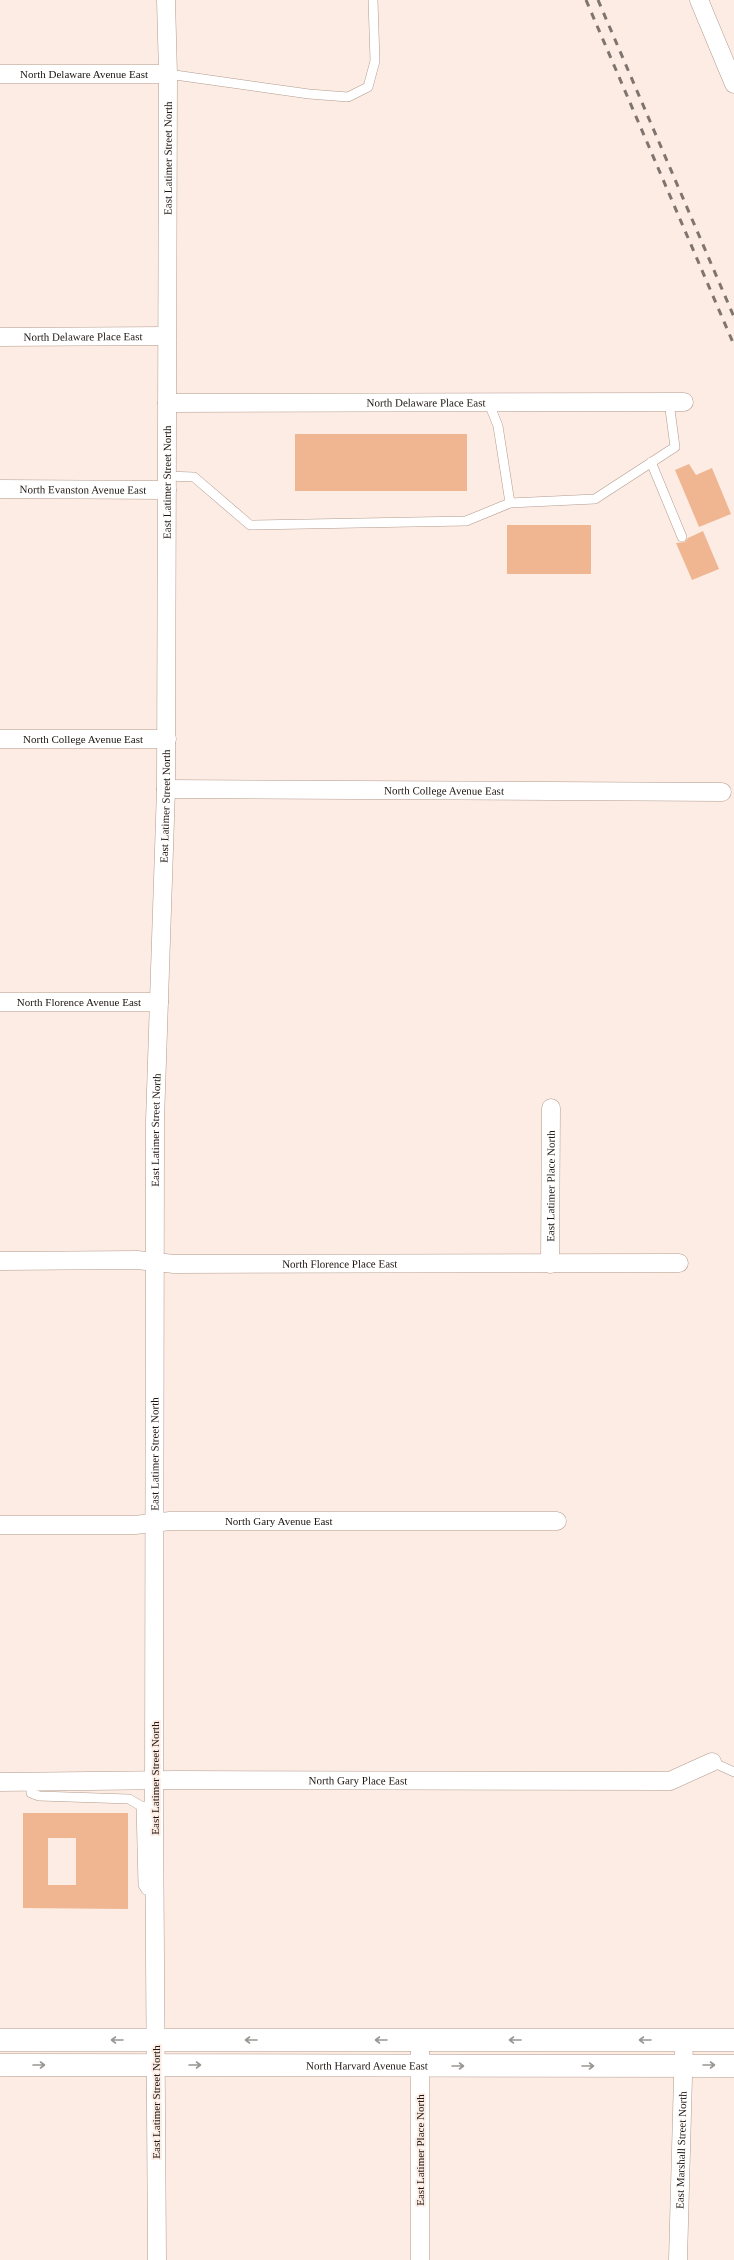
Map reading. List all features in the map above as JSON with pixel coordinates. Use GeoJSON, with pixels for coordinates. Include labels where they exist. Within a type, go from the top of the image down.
{"type":"FeatureCollection","features":[{"type":"Feature","properties":{"kind":"main road"},"geometry":{"type":"LineString","coordinates":[[0,2040],[734,2040]]}},
{"type":"Feature","properties":{"kind":"main road","name":"North Harvard Avenue East"},"geometry":{"type":"LineString","coordinates":[[0,2065],[734,2066]]}},
{"type":"Feature","properties":{"kind":"street","name":"East Latimer Street North"},"geometry":{"type":"LineString","coordinates":[[157,2260],[155,1890],[148,1806],[154,1780],[155,1121],[167,739],[168,74],[166,0]]}},
{"type":"Feature","properties":{"kind":"street"},"geometry":{"type":"LineString","coordinates":[[699,0],[734,84]]}},
{"type":"Feature","properties":{"kind":"street","name":"North Delaware Avenue East"},"geometry":{"type":"LineString","coordinates":[[0,74],[168,74]]}},
{"type":"Feature","properties":{"kind":"street","name":"North Delaware Place East"},"geometry":{"type":"LineString","coordinates":[[0,337],[167,336]]}},
{"type":"Feature","properties":{"kind":"street","name":"North Delaware Place East"},"geometry":{"type":"LineString","coordinates":[[167,403],[488,401],[677,402]]}},
{"type":"Feature","properties":{"kind":"street","name":"North Evanston Avenue East"},"geometry":{"type":"LineString","coordinates":[[0,489],[167,483]]}},
{"type":"Feature","properties":{"kind":"street","name":"North College Avenue East"},"geometry":{"type":"LineString","coordinates":[[0,739],[167,739]]}},
{"type":"Feature","properties":{"kind":"street","name":"North College Avenue East"},"geometry":{"type":"LineString","coordinates":[[166,789],[722,792]]}},
{"type":"Feature","properties":{"kind":"street","name":"North Florence Avenue East"},"geometry":{"type":"LineString","coordinates":[[0,1002],[159,1002]]}},
{"type":"Feature","properties":{"kind":"street","name":"East Latimer Place North"},"geometry":{"type":"LineString","coordinates":[[550,1264],[551,1108]]}},
{"type":"Feature","properties":{"kind":"street","name":"North Florence Place East"},"geometry":{"type":"LineString","coordinates":[[0,1261],[137,1260],[174,1264],[679,1263]]}},
{"type":"Feature","properties":{"kind":"street","name":"North Gary Avenue East"},"geometry":{"type":"LineString","coordinates":[[0,1525],[135,1525],[170,1521],[557,1521]]}},
{"type":"Feature","properties":{"kind":"street","name":"North Gary Place East"},"geometry":{"type":"LineString","coordinates":[[0,1782],[154,1780],[670,1781],[712,1762]]}},
{"type":"Feature","properties":{"kind":"street","name":"East Latimer Place North"},"geometry":{"type":"LineString","coordinates":[[420,2040],[420,2260]]}},
{"type":"Feature","properties":{"kind":"street","name":"East Marshall Street North"},"geometry":{"type":"LineString","coordinates":[[678,2260],[684,2040]]}},
{"type":"Feature","properties":{"kind":"lane"},"geometry":{"type":"LineString","coordinates":[[168,74],[309,94],[348,97],[368,87],[375,61],[373,0]]}},
{"type":"Feature","properties":{"kind":"lane"},"geometry":{"type":"LineString","coordinates":[[488,401],[498,426],[510,503]]}},
{"type":"Feature","properties":{"kind":"lane"},"geometry":{"type":"LineString","coordinates":[[167,483],[194,477],[250,525],[466,521],[510,503],[595,499],[675,447],[677,402]]}},
{"type":"Feature","properties":{"kind":"lane"},"geometry":{"type":"LineString","coordinates":[[651,462],[682,537]]}},
{"type":"Feature","properties":{"kind":"lane"},"geometry":{"type":"LineString","coordinates":[[712,1762],[734,1772]]}},
{"type":"Feature","properties":{"kind":"lane"},"geometry":{"type":"LineString","coordinates":[[31,1782],[31,1793],[39,1796],[129,1799],[148,1806]]}},
{"type":"Feature","properties":{"kind":"building"},"geometry":{"type":"Polygon","coordinates":[[[295,434],[467,434],[467,491],[295,491],[295,434]]]}},
{"type":"Feature","properties":{"kind":"building"},"geometry":{"type":"Polygon","coordinates":[[[689,464],[696,475],[712,468],[731,514],[699,527],[675,470],[689,464]]]}},
{"type":"Feature","properties":{"kind":"building"},"geometry":{"type":"Polygon","coordinates":[[[507,525],[591,525],[591,574],[507,574],[507,525]]]}},
{"type":"Feature","properties":{"kind":"building"},"geometry":{"type":"Polygon","coordinates":[[[703,531],[719,569],[692,580],[676,543],[685,542],[688,538],[703,531]]]}},
{"type":"Feature","properties":{"kind":"building"},"geometry":{"type":"Polygon","coordinates":[[[23,1813],[128,1813],[128,1909],[23,1908],[23,1813]],[[48,1838],[48,1885],[76,1885],[76,1838],[48,1838]]]}},
{"type":"Feature","properties":{"kind":"railway"},"geometry":{"type":"LineString","coordinates":[[586,0],[734,345]]}},
{"type":"Feature","properties":{"kind":"railway"},"geometry":{"type":"LineString","coordinates":[[598,0],[734,317]]}}]}
